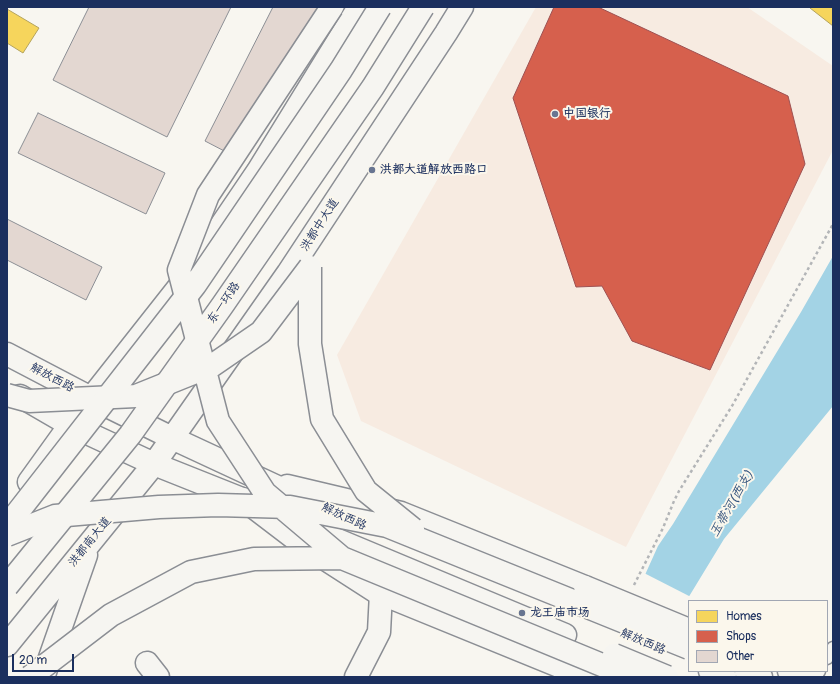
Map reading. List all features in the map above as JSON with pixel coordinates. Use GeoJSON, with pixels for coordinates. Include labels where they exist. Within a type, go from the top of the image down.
{"type":"FeatureCollection","features":[{"type":"Feature","properties":{"kind":"main road"},"geometry":{"type":"LineString","coordinates":[[332,7],[208,195],[179,270],[218,421],[264,493],[342,558],[631,677]]}},
{"type":"Feature","properties":{"kind":"main road"},"geometry":{"type":"LineString","coordinates":[[7,512],[70,425],[182,282],[258,171],[359,7]]}},
{"type":"Feature","properties":{"kind":"main road"},"geometry":{"type":"LineString","coordinates":[[7,526],[194,285],[341,70],[380,7]]}},
{"type":"Feature","properties":{"kind":"main road","name":"东一环路"},"geometry":{"type":"LineString","coordinates":[[7,586],[130,435],[227,300],[365,100],[423,7]]}},
{"type":"Feature","properties":{"kind":"main road","name":"洪都中大道"},"geometry":{"type":"LineString","coordinates":[[172,438],[288,273],[438,46],[462,7]]}},
{"type":"Feature","properties":{"kind":"main road"},"geometry":{"type":"LineString","coordinates":[[7,395],[29,401],[136,396],[213,365],[261,332],[310,267],[472,7]]}},
{"type":"Feature","properties":{"kind":"main road"},"geometry":{"type":"LineString","coordinates":[[310,267],[310,344],[322,419],[366,491],[431,544]]}},
{"type":"Feature","properties":{"kind":"main road","name":"解放西路"},"geometry":{"type":"LineString","coordinates":[[7,354],[172,438],[395,541],[574,613],[688,662]]}},
{"type":"Feature","properties":{"kind":"main road","name":"解放西路"},"geometry":{"type":"LineString","coordinates":[[7,389],[70,425],[154,464],[243,499],[356,548],[667,677]]}},
{"type":"Feature","properties":{"kind":"main road","name":"洪都南大道"},"geometry":{"type":"LineString","coordinates":[[7,645],[154,464],[172,438]]}},
{"type":"Feature","properties":{"kind":"main road"},"geometry":{"type":"LineString","coordinates":[[266,481],[401,512],[688,630]]}},
{"type":"Feature","properties":{"kind":"main road"},"geometry":{"type":"LineString","coordinates":[[243,499],[302,544],[375,591],[586,677]]}},
{"type":"Feature","properties":{"kind":"main road"},"geometry":{"type":"LineString","coordinates":[[7,535],[55,516],[158,507],[218,505],[290,507],[387,526],[688,648]]}},
{"type":"Feature","properties":{"kind":"main road"},"geometry":{"type":"LineString","coordinates":[[44,677],[91,542]]}},
{"type":"Feature","properties":{"kind":"main road"},"geometry":{"type":"LineString","coordinates":[[30,677],[111,615],[191,572],[254,559],[342,558]]}},
{"type":"Feature","properties":{"kind":"main road"},"geometry":{"type":"LineString","coordinates":[[356,677],[379,632],[381,593]]}},
{"type":"Feature","properties":{"kind":"main road"},"geometry":{"type":"LineString","coordinates":[[748,672],[761,677]]}},
{"type":"Feature","properties":{"kind":"main road"},"geometry":{"type":"LineString","coordinates":[[792,672],[804,677]]}},
{"type":"Feature","properties":{"kind":"path"},"geometry":{"type":"LineString","coordinates":[[631,592],[663,528],[679,491],[732,406],[833,224]]}},
{"type":"Feature","properties":{"kind":"shaded area"},"geometry":{"type":"Polygon","coordinates":[[[536,7],[747,7],[833,66],[833,150],[626,547],[361,421],[337,355],[536,7]]]}},
{"type":"Feature","properties":{"kind":"water","name":"玉带河(西支)"},"geometry":{"type":"Polygon","coordinates":[[[833,256],[833,406],[724,539],[640,677],[599,677],[658,546],[673,524],[801,312],[833,256]]]}},
{"type":"Feature","properties":{"kind":"pier"},"geometry":{"type":"Polygon","coordinates":[[[644,573],[691,597],[643,677],[597,677],[644,573]]]}},
{"type":"Feature","properties":{"kind":"building: Homes"},"geometry":{"type":"Polygon","coordinates":[[[833,7],[833,26],[810,8],[833,7]]]}},
{"type":"Feature","properties":{"kind":"building: Homes"},"geometry":{"type":"Polygon","coordinates":[[[7,9],[39,28],[23,53],[7,43],[7,9]]]}},
{"type":"Feature","properties":{"kind":"building: Homes"},"geometry":{"type":"Polygon","coordinates":[[[713,228],[736,312],[646,336],[623,252],[713,228]]]}},
{"type":"Feature","properties":{"kind":"building: Shops"},"geometry":{"type":"Polygon","coordinates":[[[554,7],[598,7],[788,96],[805,164],[710,370],[632,341],[602,286],[576,287],[513,98],[554,7]]]}},
{"type":"Feature","properties":{"kind":"building: Other"},"geometry":{"type":"Polygon","coordinates":[[[89,7],[231,7],[167,137],[53,80],[89,7]]]}},
{"type":"Feature","properties":{"kind":"building: Other"},"geometry":{"type":"Polygon","coordinates":[[[273,7],[323,7],[232,155],[205,141],[273,7]]]}},
{"type":"Feature","properties":{"kind":"building: Other"},"geometry":{"type":"Polygon","coordinates":[[[38,113],[165,173],[146,214],[18,153],[38,113]]]}},
{"type":"Feature","properties":{"kind":"building: Other"},"geometry":{"type":"Polygon","coordinates":[[[7,219],[102,267],[86,300],[7,260],[7,219]]]}},
{"type":"Feature","properties":{"kind":"place","name":"中国银行"},"geometry":{"type":"Point","coordinates":[555,114]}},
{"type":"Feature","properties":{"kind":"place","name":"洪都大道解放西路口"},"geometry":{"type":"Point","coordinates":[372,170]}},
{"type":"Feature","properties":{"kind":"place","name":"龙王庙市场"},"geometry":{"type":"Point","coordinates":[522,613]}}]}
